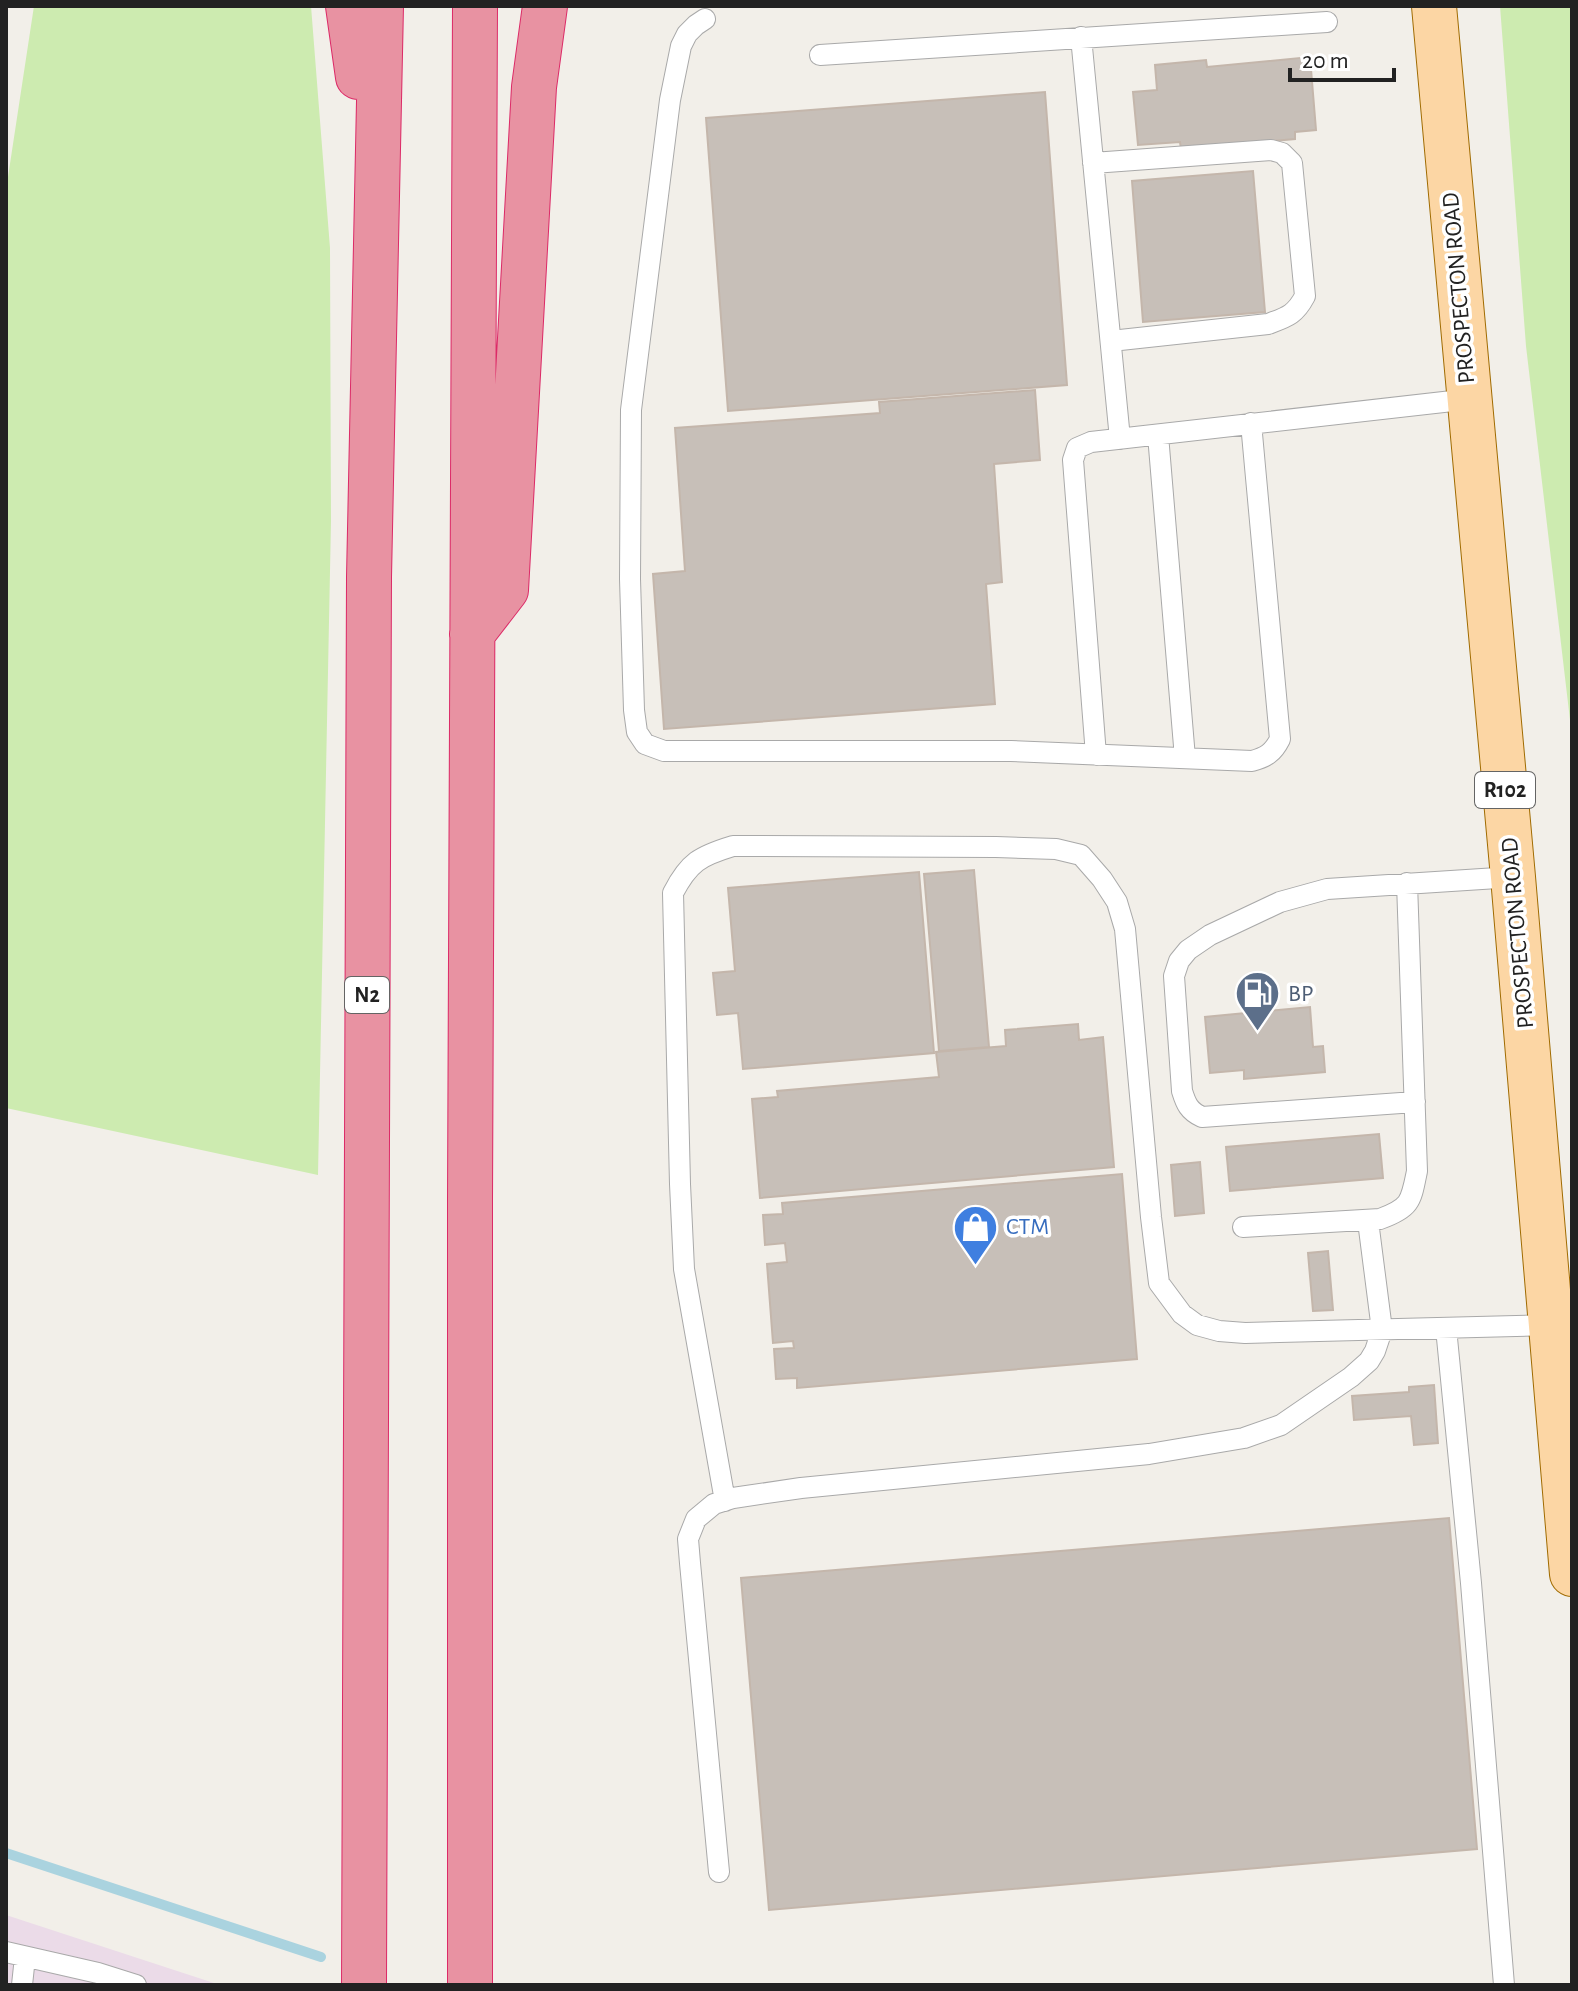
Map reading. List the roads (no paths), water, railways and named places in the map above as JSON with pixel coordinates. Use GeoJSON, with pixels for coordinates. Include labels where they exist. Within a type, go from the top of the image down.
{"type":"FeatureCollection","features":[{"type":"Feature","properties":{"kind":"highway"},"geometry":{"type":"LineString","coordinates":[[348,6],[376,198]]}},
{"type":"Feature","properties":{"kind":"highway","name":"N2"},"geometry":{"type":"LineString","coordinates":[[364,1985],[369,577],[381,6]]}},
{"type":"Feature","properties":{"kind":"highway"},"geometry":{"type":"LineString","coordinates":[[470,1985],[475,6]]}},
{"type":"Feature","properties":{"kind":"highway"},"geometry":{"type":"LineString","coordinates":[[472,634],[506,590],[534,87],[545,6]]}},
{"type":"Feature","properties":{"kind":"main road","name":"PROSPECTON ROAD"},"geometry":{"type":"LineString","coordinates":[[1434,6],[1572,1574]]}},
{"type":"Feature","properties":{"kind":"lane"},"geometry":{"type":"LineString","coordinates":[[705,19],[687,34],[681,46],[670,100],[631,410],[630,579],[634,710],[637,732],[645,744],[664,751],[1011,751],[1252,761],[1265,757],[1275,750],[1280,739],[1251,423]]}},
{"type":"Feature","properties":{"kind":"lane"},"geometry":{"type":"LineString","coordinates":[[820,55],[1327,22]]}},
{"type":"Feature","properties":{"kind":"lane"},"geometry":{"type":"LineString","coordinates":[[1081,37],[1120,439]]}},
{"type":"Feature","properties":{"kind":"lane"},"geometry":{"type":"LineString","coordinates":[[1093,163],[1271,150],[1282,153],[1292,163],[1305,296],[1298,309],[1268,324],[1111,341]]}},
{"type":"Feature","properties":{"kind":"lane"},"geometry":{"type":"LineString","coordinates":[[1096,755],[1073,460],[1075,452],[1084,444],[1120,439],[1470,399]]}},
{"type":"Feature","properties":{"kind":"lane"},"geometry":{"type":"LineString","coordinates":[[1158,435],[1185,758]]}},
{"type":"Feature","properties":{"kind":"lane"},"geometry":{"type":"LineString","coordinates":[[725,1501],[684,1269],[673,893],[682,875],[695,861],[733,846],[996,847],[1056,849],[1081,855],[1117,902],[1125,929],[1159,1283],[1182,1314],[1197,1325],[1245,1333],[1551,1325]]}},
{"type":"Feature","properties":{"kind":"lane"},"geometry":{"type":"LineString","coordinates":[[1415,1102],[1202,1117],[1193,1113],[1186,1105],[1182,1091],[1174,976],[1179,961],[1188,950],[1210,935],[1280,902],[1327,889],[1513,877]]}},
{"type":"Feature","properties":{"kind":"lane"},"geometry":{"type":"LineString","coordinates":[[1243,1227],[1368,1221],[1398,1213],[1411,1200],[1417,1171],[1407,883]]}},
{"type":"Feature","properties":{"kind":"lane"},"geometry":{"type":"LineString","coordinates":[[719,1872],[688,1539],[696,1519],[714,1504],[733,1498],[801,1488],[1149,1454],[1244,1438],[1281,1425],[1351,1377],[1375,1351],[1382,1330],[1368,1221]]}},
{"type":"Feature","properties":{"kind":"lane"},"geometry":{"type":"LineString","coordinates":[[1446,1328],[1504,1985]]}},
{"type":"Feature","properties":{"kind":"lane"},"geometry":{"type":"LineString","coordinates":[[22,1985],[16,1955],[98,1973],[136,1985]]}},
{"type":"Feature","properties":{"kind":"waterway"},"geometry":{"type":"LineString","coordinates":[[6,1853],[321,1957]]}},
{"type":"Feature","properties":{"kind":"place","name":"BP"},"geometry":{"type":"Point","coordinates":[1257,1033]}},
{"type":"Feature","properties":{"kind":"place","name":"CTM"},"geometry":{"type":"Point","coordinates":[975,1266]}}]}
